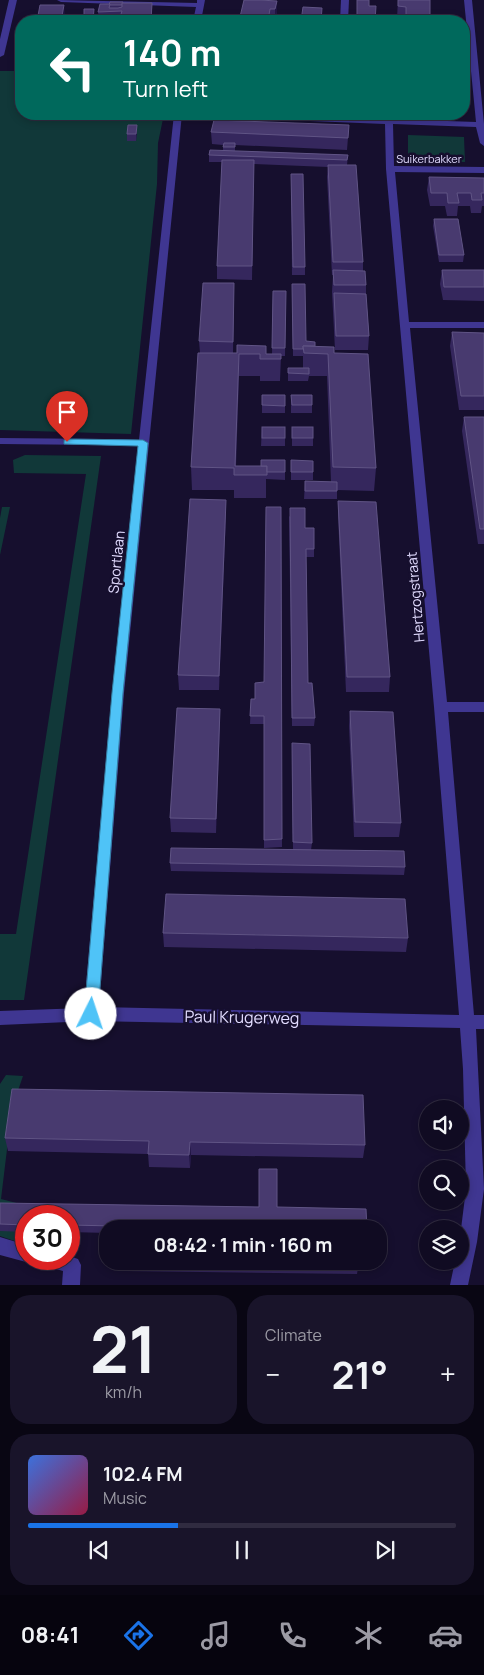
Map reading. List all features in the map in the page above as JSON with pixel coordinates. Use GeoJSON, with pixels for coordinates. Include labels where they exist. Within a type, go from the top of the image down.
{"type":"FeatureCollection","features":[{"type":"Feature","properties":{"kind":"street"},"geometry":{"type":"LineString","coordinates":[[0,55],[13,0]]}},
{"type":"Feature","properties":{"kind":"street"},"geometry":{"type":"LineString","coordinates":[[61,0],[200,3]]}},
{"type":"Feature","properties":{"kind":"street"},"geometry":{"type":"LineString","coordinates":[[344,15],[345,0]]}},
{"type":"Feature","properties":{"kind":"street"},"geometry":{"type":"LineString","coordinates":[[468,0],[469,15]]}},
{"type":"Feature","properties":{"kind":"street"},"geometry":{"type":"LineString","coordinates":[[470,24],[480,125],[484,143]]}},
{"type":"Feature","properties":{"kind":"street"},"geometry":{"type":"LineString","coordinates":[[472,49],[484,50]]}},
{"type":"Feature","properties":{"kind":"street","name":"Sportlaan"},"geometry":{"type":"LineString","coordinates":[[91,1014],[118,693],[177,120]]}},
{"type":"Feature","properties":{"kind":"street"},"geometry":{"type":"LineString","coordinates":[[322,120],[480,125]]}},
{"type":"Feature","properties":{"kind":"street","name":"Suikerbakker"},"geometry":{"type":"LineString","coordinates":[[390,123],[390,169],[484,170]]}},
{"type":"Feature","properties":{"kind":"street","name":"Hertzogstraat"},"geometry":{"type":"LineString","coordinates":[[390,169],[441,707],[476,1022],[475,1189],[468,1242],[459,1285]]}},
{"type":"Feature","properties":{"kind":"street"},"geometry":{"type":"LineString","coordinates":[[404,325],[484,325]]}},
{"type":"Feature","properties":{"kind":"street"},"geometry":{"type":"LineString","coordinates":[[0,441],[143,443]]}},
{"type":"Feature","properties":{"kind":"street"},"geometry":{"type":"LineString","coordinates":[[441,707],[484,707]]}},
{"type":"Feature","properties":{"kind":"street","name":"Paul Krugerweg"},"geometry":{"type":"LineString","coordinates":[[0,1018],[91,1014],[476,1022]]}},
{"type":"Feature","properties":{"kind":"street"},"geometry":{"type":"LineString","coordinates":[[0,1246],[15,1250]]}},
{"type":"Feature","properties":{"kind":"street"},"geometry":{"type":"LineString","coordinates":[[71,1285],[72,1270]]}},
{"type":"Feature","properties":{"kind":"green space"},"geometry":{"type":"Polygon","coordinates":[[[0,71],[15,71],[15,120],[163,120],[158,143],[157,184],[131,434],[0,430],[0,71]]]}},
{"type":"Feature","properties":{"kind":"green space"},"geometry":{"type":"Polygon","coordinates":[[[408,135],[464,137],[465,162],[408,161],[408,135]]]}},
{"type":"Feature","properties":{"kind":"green space"},"geometry":{"type":"Polygon","coordinates":[[[25,455],[101,456],[24,1000],[0,1000],[0,934],[16,934],[86,474],[14,473],[13,460],[25,455]]]}},
{"type":"Feature","properties":{"kind":"green space"},"geometry":{"type":"Polygon","coordinates":[[[2,507],[10,507],[0,555],[0,518],[2,507]]]}},
{"type":"Feature","properties":{"kind":"green space"},"geometry":{"type":"Polygon","coordinates":[[[6,1075],[23,1076],[12,1108],[1,1199],[24,1205],[15,1205],[15,1241],[0,1236],[0,1084],[6,1075]]]}},
{"type":"Feature","properties":{"kind":"building"},"geometry":{"type":"Polygon","coordinates":[[[244,0],[277,1],[275,9],[270,9],[269,15],[240,15],[244,0]]]}},
{"type":"Feature","properties":{"kind":"building"},"geometry":{"type":"Polygon","coordinates":[[[357,0],[369,0],[369,6],[376,6],[375,15],[357,15],[357,0]]]}},
{"type":"Feature","properties":{"kind":"building"},"geometry":{"type":"Polygon","coordinates":[[[398,0],[430,0],[430,15],[406,15],[406,7],[398,6],[398,0]]]}},
{"type":"Feature","properties":{"kind":"building"},"geometry":{"type":"Polygon","coordinates":[[[110,2],[123,2],[122,5],[109,5],[110,2]]]}},
{"type":"Feature","properties":{"kind":"building"},"geometry":{"type":"Polygon","coordinates":[[[122,3],[152,3],[151,15],[121,15],[122,11],[98,12],[100,4],[110,4],[109,8],[122,7],[122,3]]]}},
{"type":"Feature","properties":{"kind":"building"},"geometry":{"type":"Polygon","coordinates":[[[40,5],[64,5],[62,15],[38,15],[40,5]]]}},
{"type":"Feature","properties":{"kind":"building"},"geometry":{"type":"Polygon","coordinates":[[[303,7],[322,8],[321,15],[302,15],[303,7]]]}},
{"type":"Feature","properties":{"kind":"building"},"geometry":{"type":"Polygon","coordinates":[[[84,9],[94,9],[94,15],[84,15],[84,9]]]}},
{"type":"Feature","properties":{"kind":"building"},"geometry":{"type":"Polygon","coordinates":[[[214,120],[349,125],[348,138],[211,132],[214,120]]]}},
{"type":"Feature","properties":{"kind":"building"},"geometry":{"type":"Polygon","coordinates":[[[128,125],[137,125],[136,134],[127,134],[128,125]]]}},
{"type":"Feature","properties":{"kind":"building"},"geometry":{"type":"Polygon","coordinates":[[[224,143],[235,143],[235,147],[223,147],[224,143]]]}},
{"type":"Feature","properties":{"kind":"building"},"geometry":{"type":"Polygon","coordinates":[[[210,150],[348,155],[347,160],[209,155],[210,150]]]}},
{"type":"Feature","properties":{"kind":"building"},"geometry":{"type":"Polygon","coordinates":[[[222,160],[254,160],[252,266],[217,266],[222,160]]]}},
{"type":"Feature","properties":{"kind":"building"},"geometry":{"type":"Polygon","coordinates":[[[328,165],[356,165],[363,262],[333,262],[328,165]]]}},
{"type":"Feature","properties":{"kind":"building"},"geometry":{"type":"Polygon","coordinates":[[[291,174],[303,174],[305,267],[293,267],[291,174]]]}},
{"type":"Feature","properties":{"kind":"building"},"geometry":{"type":"Polygon","coordinates":[[[429,177],[484,178],[484,193],[481,193],[482,200],[472,200],[471,193],[457,193],[459,203],[448,203],[447,193],[431,193],[429,177]]]}},
{"type":"Feature","properties":{"kind":"building"},"geometry":{"type":"Polygon","coordinates":[[[434,219],[458,219],[464,255],[439,255],[434,219]]]}},
{"type":"Feature","properties":{"kind":"building"},"geometry":{"type":"Polygon","coordinates":[[[333,270],[365,271],[366,285],[334,285],[333,270]]]}},
{"type":"Feature","properties":{"kind":"building"},"geometry":{"type":"Polygon","coordinates":[[[442,270],[484,270],[484,287],[444,287],[442,270]]]}},
{"type":"Feature","properties":{"kind":"building"},"geometry":{"type":"Polygon","coordinates":[[[203,283],[234,283],[233,342],[199,341],[203,283]]]}},
{"type":"Feature","properties":{"kind":"building"},"geometry":{"type":"Polygon","coordinates":[[[292,284],[305,284],[306,341],[315,342],[315,346],[303,346],[303,349],[293,349],[292,284]]]}},
{"type":"Feature","properties":{"kind":"building"},"geometry":{"type":"Polygon","coordinates":[[[273,291],[286,291],[285,348],[272,348],[273,291]]]}},
{"type":"Feature","properties":{"kind":"building"},"geometry":{"type":"Polygon","coordinates":[[[334,293],[366,294],[369,336],[336,336],[334,293]]]}},
{"type":"Feature","properties":{"kind":"building"},"geometry":{"type":"Polygon","coordinates":[[[452,332],[484,333],[484,396],[461,396],[452,332]]]}},
{"type":"Feature","properties":{"kind":"building"},"geometry":{"type":"Polygon","coordinates":[[[237,345],[266,346],[266,354],[281,354],[281,359],[260,359],[260,354],[239,354],[235,466],[267,466],[267,475],[234,475],[234,468],[191,467],[198,353],[237,353],[237,345]]]}},
{"type":"Feature","properties":{"kind":"building"},"geometry":{"type":"Polygon","coordinates":[[[303,346],[334,347],[334,353],[368,354],[376,468],[333,467],[328,354],[304,353],[303,346]]]}},
{"type":"Feature","properties":{"kind":"building"},"geometry":{"type":"Polygon","coordinates":[[[288,368],[309,368],[309,374],[288,373],[288,368]]]}},
{"type":"Feature","properties":{"kind":"building"},"geometry":{"type":"Polygon","coordinates":[[[262,395],[285,395],[285,406],[262,405],[262,395]]]}},
{"type":"Feature","properties":{"kind":"building"},"geometry":{"type":"Polygon","coordinates":[[[291,395],[312,395],[312,405],[292,405],[291,395]]]}},
{"type":"Feature","properties":{"kind":"building"},"geometry":{"type":"Polygon","coordinates":[[[464,417],[484,417],[484,529],[480,529],[464,417]]]}},
{"type":"Feature","properties":{"kind":"building"},"geometry":{"type":"Polygon","coordinates":[[[262,427],[285,427],[285,438],[262,438],[262,427]]]}},
{"type":"Feature","properties":{"kind":"building"},"geometry":{"type":"Polygon","coordinates":[[[292,427],[313,427],[313,438],[292,438],[292,427]]]}},
{"type":"Feature","properties":{"kind":"building"},"geometry":{"type":"Polygon","coordinates":[[[261,460],[285,460],[285,472],[267,472],[267,466],[261,466],[261,460]]]}},
{"type":"Feature","properties":{"kind":"building"},"geometry":{"type":"Polygon","coordinates":[[[291,460],[313,461],[313,472],[291,472],[291,460]]]}},
{"type":"Feature","properties":{"kind":"building"},"geometry":{"type":"Polygon","coordinates":[[[305,481],[337,482],[337,491],[305,491],[305,481]]]}},
{"type":"Feature","properties":{"kind":"building"},"geometry":{"type":"Polygon","coordinates":[[[190,499],[226,500],[219,676],[178,675],[190,499]]]}},
{"type":"Feature","properties":{"kind":"building"},"geometry":{"type":"Polygon","coordinates":[[[338,501],[376,502],[390,677],[347,677],[338,501]]]}},
{"type":"Feature","properties":{"kind":"building"},"geometry":{"type":"Polygon","coordinates":[[[266,507],[281,507],[282,839],[264,840],[264,716],[250,716],[251,699],[255,699],[255,683],[264,682],[266,507]]]}},
{"type":"Feature","properties":{"kind":"building"},"geometry":{"type":"Polygon","coordinates":[[[290,508],[305,508],[305,528],[314,528],[314,549],[306,549],[308,683],[312,683],[315,718],[292,718],[290,508]]]}},
{"type":"Feature","properties":{"kind":"building"},"geometry":{"type":"Polygon","coordinates":[[[177,708],[220,709],[216,819],[170,818],[177,708]]]}},
{"type":"Feature","properties":{"kind":"building"},"geometry":{"type":"Polygon","coordinates":[[[350,711],[393,712],[401,823],[355,822],[350,711]]]}},
{"type":"Feature","properties":{"kind":"building"},"geometry":{"type":"Polygon","coordinates":[[[292,743],[310,744],[312,843],[293,842],[292,743]]]}},
{"type":"Feature","properties":{"kind":"building"},"geometry":{"type":"Polygon","coordinates":[[[171,848],[404,851],[405,867],[170,863],[171,848]]]}},
{"type":"Feature","properties":{"kind":"building"},"geometry":{"type":"Polygon","coordinates":[[[166,894],[405,899],[408,938],[163,933],[166,894]]]}},
{"type":"Feature","properties":{"kind":"building"},"geometry":{"type":"Polygon","coordinates":[[[12,1089],[363,1095],[365,1145],[190,1142],[189,1155],[148,1154],[149,1141],[5,1138],[12,1089]]]}},
{"type":"Feature","properties":{"kind":"building"},"geometry":{"type":"Polygon","coordinates":[[[259,1169],[277,1169],[277,1207],[366,1209],[367,1220],[99,1220],[99,1226],[80,1225],[80,1205],[15,1205],[15,1225],[0,1224],[0,1203],[259,1207],[259,1169]]]}},
{"type":"Feature","properties":{"kind":"route"},"geometry":{"type":"LineString","coordinates":[[67,442],[143,443],[118,693],[91,1014]]}}]}
